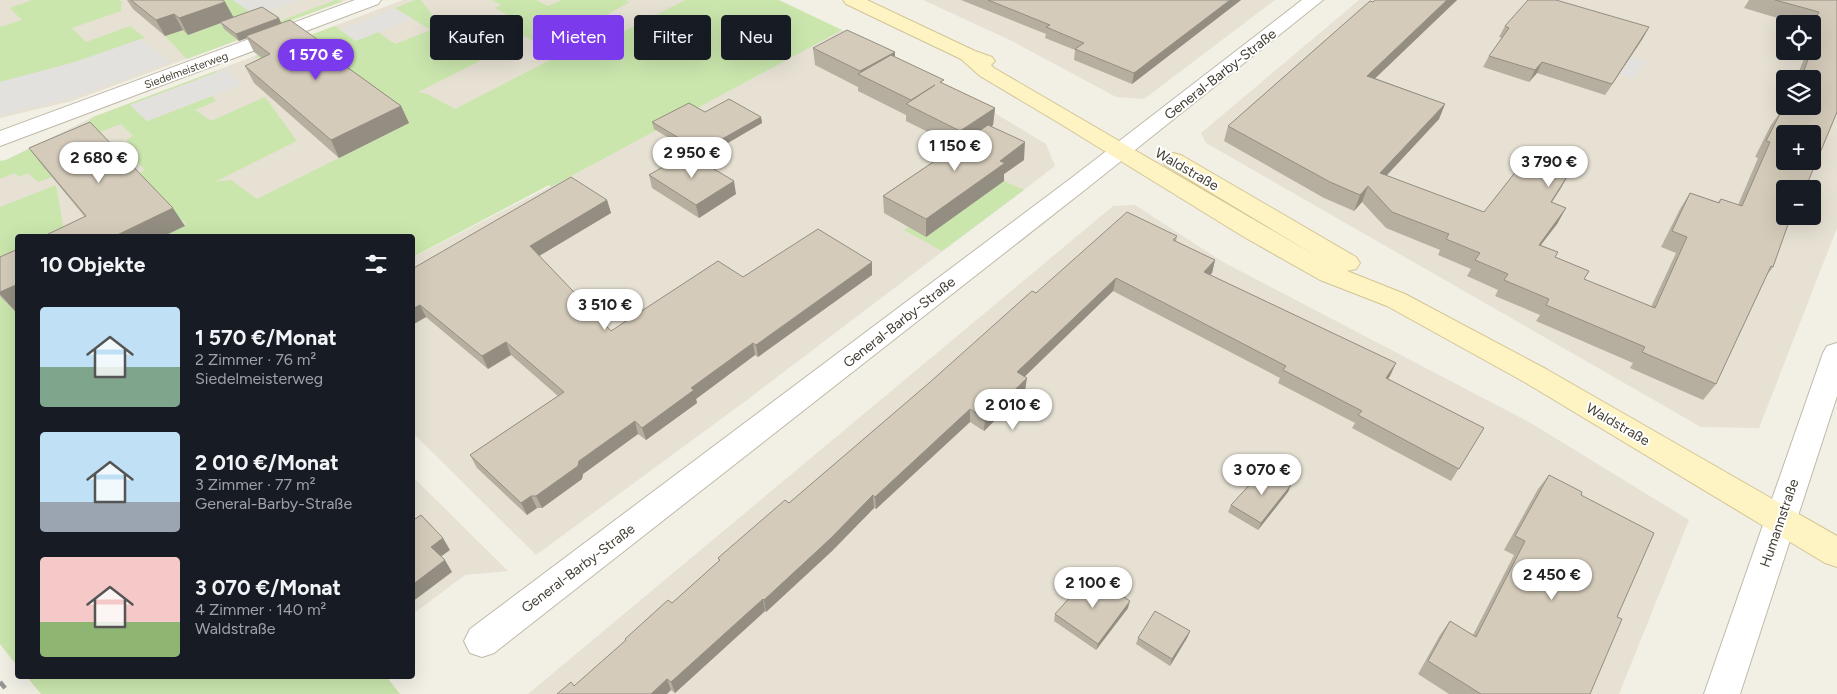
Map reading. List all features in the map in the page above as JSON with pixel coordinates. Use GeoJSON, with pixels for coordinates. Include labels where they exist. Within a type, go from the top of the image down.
{"type":"FeatureCollection","features":[{"type":"Feature","properties":{"kind":"main road","name":"Waldstraße"},"geometry":{"type":"LineString","coordinates":[[852,0],[968,56],[987,72],[1129,145],[1348,263],[1396,300],[1536,376],[1837,553]]}},
{"type":"Feature","properties":{"kind":"street","name":"Siedelmeisterweg"},"geometry":{"type":"LineString","coordinates":[[0,139],[372,0]]}},
{"type":"Feature","properties":{"kind":"street","name":"General-Barby-Straße"},"geometry":{"type":"LineString","coordinates":[[482,641],[1129,145],[1314,0]]}},
{"type":"Feature","properties":{"kind":"street","name":"Humannstraße"},"geometry":{"type":"LineString","coordinates":[[1722,694],[1837,353]]}},
{"type":"Feature","properties":{"kind":"shaded area"},"geometry":{"type":"Polygon","coordinates":[[[0,0],[347,0],[72,101],[0,118],[0,0]]]}},
{"type":"Feature","properties":{"kind":"shaded area"},"geometry":{"type":"Polygon","coordinates":[[[233,0],[300,0],[256,16],[233,0]]]}},
{"type":"Feature","properties":{"kind":"shaded area"},"geometry":{"type":"Polygon","coordinates":[[[403,0],[704,0],[672,15],[634,15],[634,32],[624,37],[624,15],[533,15],[533,60],[574,60],[198,234],[15,234],[15,316],[0,323],[0,161],[6,160],[93,117],[403,0]]]}},
{"type":"Feature","properties":{"kind":"shaded area"},"geometry":{"type":"Polygon","coordinates":[[[923,0],[1275,0],[1144,99],[1116,97],[1012,41],[923,0]]]}},
{"type":"Feature","properties":{"kind":"shaded area"},"geometry":{"type":"Polygon","coordinates":[[[1359,0],[1837,0],[1837,228],[1759,428],[1701,427],[1206,143],[1201,133],[1359,0]]]}},
{"type":"Feature","properties":{"kind":"shaded area"},"geometry":{"type":"Polygon","coordinates":[[[395,8],[411,19],[356,41],[340,30],[395,8]]]}},
{"type":"Feature","properties":{"kind":"shaded area"},"geometry":{"type":"Polygon","coordinates":[[[842,30],[963,94],[1046,144],[1055,166],[747,400],[536,555],[415,435],[415,256],[586,168],[654,129],[785,60],[791,60],[791,57],[842,30]]]}},
{"type":"Feature","properties":{"kind":"shaded area"},"geometry":{"type":"Polygon","coordinates":[[[1558,34],[1646,61],[1634,79],[1545,51],[1558,34]]]}},
{"type":"Feature","properties":{"kind":"shaded area"},"geometry":{"type":"Polygon","coordinates":[[[141,39],[171,62],[68,99],[0,115],[0,82],[72,63],[141,39]]]}},
{"type":"Feature","properties":{"kind":"shaded area"},"geometry":{"type":"Polygon","coordinates":[[[226,69],[243,84],[147,121],[130,105],[226,69]]]}},
{"type":"Feature","properties":{"kind":"shaded area"},"geometry":{"type":"Polygon","coordinates":[[[1135,205],[1223,262],[1529,422],[1689,520],[1619,694],[528,694],[1113,206],[1135,205]]]}},
{"type":"Feature","properties":{"kind":"shaded area"},"geometry":{"type":"Polygon","coordinates":[[[415,479],[508,571],[465,575],[415,612],[415,479]]]}},
{"type":"Feature","properties":{"kind":"green space"},"geometry":{"type":"Polygon","coordinates":[[[32,0],[119,0],[122,2],[121,11],[72,28],[86,42],[130,26],[145,38],[72,63],[0,82],[0,27],[22,20],[10,8],[32,0]]]}},
{"type":"Feature","properties":{"kind":"green space"},"geometry":{"type":"Polygon","coordinates":[[[198,0],[233,0],[269,25],[336,0],[343,1],[187,59],[165,36],[183,30],[189,35],[213,26],[198,0]]]}},
{"type":"Feature","properties":{"kind":"green space"},"geometry":{"type":"Polygon","coordinates":[[[415,0],[421,0],[432,15],[430,15],[430,29],[395,8],[415,0]]]}},
{"type":"Feature","properties":{"kind":"green space"},"geometry":{"type":"Polygon","coordinates":[[[492,0],[536,0],[548,6],[562,0],[625,0],[630,2],[606,15],[533,15],[533,41],[523,35],[523,15],[507,15],[495,8],[501,5],[492,0]]]}},
{"type":"Feature","properties":{"kind":"green space"},"geometry":{"type":"Polygon","coordinates":[[[685,0],[779,0],[842,30],[791,58],[791,15],[721,15],[721,60],[786,60],[551,187],[549,185],[415,256],[415,234],[168,234],[187,224],[162,205],[135,175],[145,170],[132,157],[140,153],[126,140],[133,136],[121,124],[98,133],[87,123],[93,117],[216,71],[131,105],[147,121],[212,96],[216,101],[195,110],[211,121],[265,97],[297,141],[215,182],[231,180],[257,199],[395,130],[255,56],[335,26],[356,41],[378,32],[395,44],[430,30],[430,60],[480,61],[418,92],[427,94],[455,109],[550,60],[624,60],[624,31],[634,26],[634,60],[711,60],[711,15],[656,15],[685,0]]]}},
{"type":"Feature","properties":{"kind":"green space"},"geometry":{"type":"Polygon","coordinates":[[[45,141],[55,176],[38,182],[28,173],[19,177],[15,173],[0,179],[0,161],[6,160],[45,141]]]}},
{"type":"Feature","properties":{"kind":"green space"},"geometry":{"type":"Polygon","coordinates":[[[1004,181],[1024,190],[942,251],[904,230],[909,227],[926,237],[1004,181]]]}},
{"type":"Feature","properties":{"kind":"green space"},"geometry":{"type":"Polygon","coordinates":[[[56,185],[65,234],[15,234],[15,262],[0,270],[0,207],[56,185]]]}},
{"type":"Feature","properties":{"kind":"green space"},"geometry":{"type":"Polygon","coordinates":[[[0,296],[15,311],[15,663],[0,644],[0,296]]]}},
{"type":"Feature","properties":{"kind":"green space"},"geometry":{"type":"Polygon","coordinates":[[[28,679],[388,679],[400,694],[41,694],[28,679]]]}},
{"type":"Feature","properties":{"kind":"building"},"geometry":{"type":"Polygon","coordinates":[[[131,0],[222,0],[225,2],[179,18],[174,14],[156,20],[131,0]]]}},
{"type":"Feature","properties":{"kind":"building"},"geometry":{"type":"Polygon","coordinates":[[[988,0],[1230,0],[1134,73],[1075,49],[1084,43],[1046,27],[1050,25],[988,0]]]}},
{"type":"Feature","properties":{"kind":"building"},"geometry":{"type":"Polygon","coordinates":[[[1447,0],[1367,76],[1445,104],[1380,173],[1484,212],[1528,156],[1570,172],[1551,202],[1566,208],[1539,245],[1558,252],[1555,257],[1589,271],[1584,279],[1655,308],[1687,237],[1672,231],[1690,193],[1719,203],[1721,199],[1742,206],[1770,142],[1766,141],[1779,115],[1821,115],[1821,70],[1804,70],[1808,60],[1821,60],[1821,15],[1818,15],[1819,12],[1775,0],[1837,0],[1837,112],[1821,150],[1821,125],[1776,125],[1776,170],[1813,170],[1809,180],[1776,180],[1776,225],[1788,225],[1773,267],[1771,266],[1716,384],[1642,352],[1645,347],[1546,305],[1549,299],[1504,280],[1508,274],[1475,260],[1480,253],[1446,239],[1449,234],[1392,212],[1368,186],[1360,195],[1330,182],[1228,126],[1370,1],[1447,0]]]}},
{"type":"Feature","properties":{"kind":"building"},"geometry":{"type":"Polygon","coordinates":[[[1528,0],[1556,0],[1649,27],[1612,84],[1542,62],[1535,70],[1489,56],[1509,28],[1505,26],[1528,0]]]}},
{"type":"Feature","properties":{"kind":"building"},"geometry":{"type":"Polygon","coordinates":[[[262,7],[279,18],[236,34],[220,22],[262,7]]]}},
{"type":"Feature","properties":{"kind":"building"},"geometry":{"type":"Polygon","coordinates":[[[290,20],[321,42],[315,44],[401,106],[331,140],[245,66],[270,54],[246,36],[290,20]]]}},
{"type":"Feature","properties":{"kind":"building"},"geometry":{"type":"Polygon","coordinates":[[[847,30],[895,52],[860,71],[813,48],[847,30]]]}},
{"type":"Feature","properties":{"kind":"building"},"geometry":{"type":"Polygon","coordinates":[[[891,55],[944,80],[940,82],[995,108],[960,131],[906,104],[935,85],[911,100],[858,74],[891,55]]]}},
{"type":"Feature","properties":{"kind":"building"},"geometry":{"type":"Polygon","coordinates":[[[729,99],[761,117],[701,151],[652,122],[689,103],[705,112],[729,99]]]}},
{"type":"Feature","properties":{"kind":"building"},"geometry":{"type":"Polygon","coordinates":[[[90,122],[173,208],[119,234],[48,234],[86,216],[29,148],[90,122]]]}},
{"type":"Feature","properties":{"kind":"building"},"geometry":{"type":"Polygon","coordinates":[[[988,125],[1025,142],[1000,161],[1005,163],[926,219],[883,196],[988,125]]]}},
{"type":"Feature","properties":{"kind":"building"},"geometry":{"type":"Polygon","coordinates":[[[687,153],[734,181],[696,205],[649,175],[687,153]]]}},
{"type":"Feature","properties":{"kind":"building"},"geometry":{"type":"Polygon","coordinates":[[[571,177],[607,200],[530,246],[611,331],[718,261],[743,277],[818,229],[872,262],[756,345],[753,343],[691,388],[694,390],[642,428],[635,421],[579,461],[578,466],[536,496],[531,496],[521,503],[470,455],[564,392],[506,342],[482,356],[420,305],[415,308],[415,267],[571,177]]]}},
{"type":"Feature","properties":{"kind":"building"},"geometry":{"type":"Polygon","coordinates":[[[1127,212],[1177,236],[1173,240],[1215,260],[1204,272],[1396,363],[1386,378],[1484,428],[1459,469],[1358,415],[1362,411],[1283,370],[1286,366],[1116,278],[1017,372],[1027,378],[985,419],[970,409],[875,497],[873,495],[830,539],[764,600],[671,682],[667,679],[651,694],[557,694],[571,682],[574,686],[668,600],[672,603],[720,560],[718,558],[785,500],[789,503],[929,383],[1032,291],[1036,293],[1127,212]]]}},
{"type":"Feature","properties":{"kind":"building"},"geometry":{"type":"Polygon","coordinates":[[[15,250],[15,285],[0,292],[0,257],[15,250]]]}},
{"type":"Feature","properties":{"kind":"building"},"geometry":{"type":"Polygon","coordinates":[[[1265,468],[1291,485],[1261,523],[1231,505],[1265,468]]]}},
{"type":"Feature","properties":{"kind":"building"},"geometry":{"type":"Polygon","coordinates":[[[1549,475],[1582,492],[1581,495],[1654,533],[1617,617],[1622,619],[1590,694],[1481,694],[1428,661],[1450,621],[1476,637],[1525,541],[1515,536],[1549,475]]]}},
{"type":"Feature","properties":{"kind":"building"},"geometry":{"type":"Polygon","coordinates":[[[421,515],[443,538],[431,547],[445,560],[415,583],[415,519],[421,515]]]}},
{"type":"Feature","properties":{"kind":"building"},"geometry":{"type":"Polygon","coordinates":[[[1090,575],[1130,601],[1098,644],[1055,614],[1090,575]]]}},
{"type":"Feature","properties":{"kind":"building"},"geometry":{"type":"Polygon","coordinates":[[[1155,611],[1190,631],[1172,659],[1138,638],[1155,611]]]}},
{"type":"Feature","properties":{"kind":"railway"},"geometry":{"type":"LineString","coordinates":[[0,682],[10,694]]}}]}
